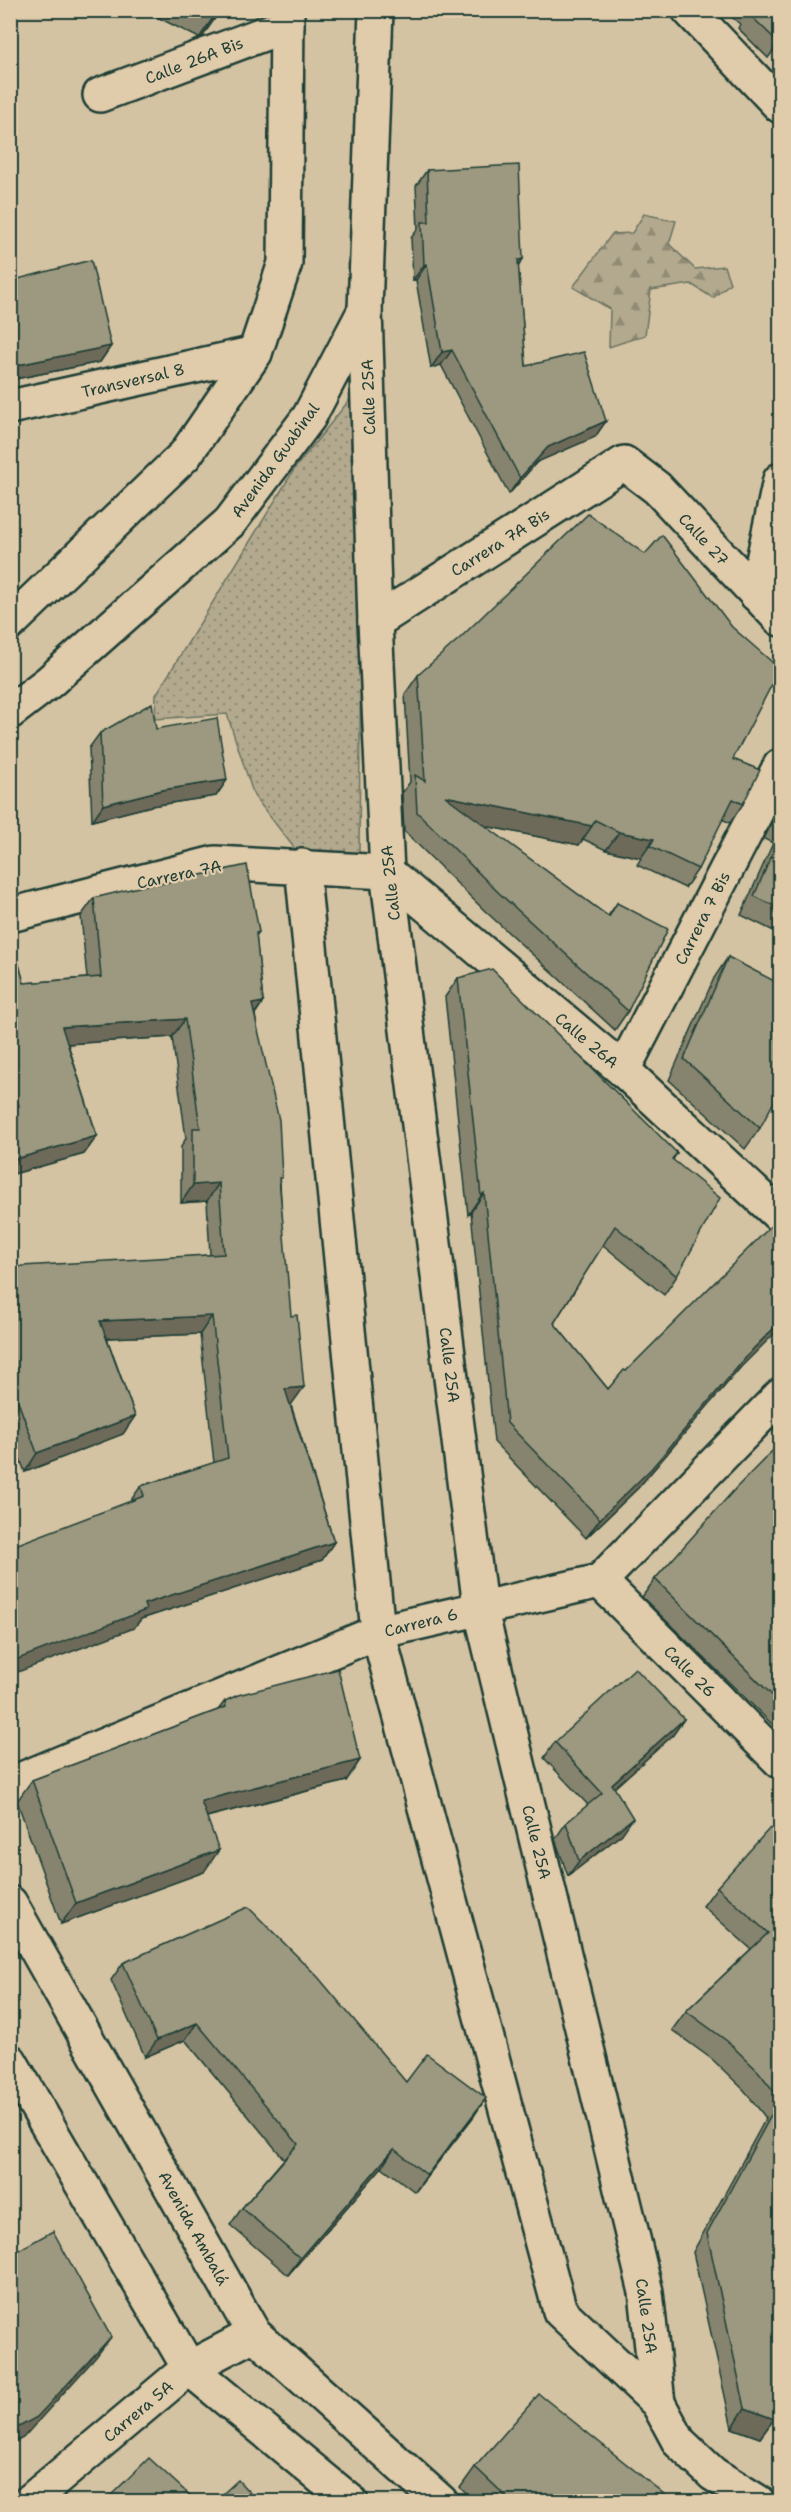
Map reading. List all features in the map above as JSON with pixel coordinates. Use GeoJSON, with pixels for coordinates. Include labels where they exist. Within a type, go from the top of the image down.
{"type":"FeatureCollection","features":[{"type":"Feature","properties":{"kind":"street","name":"Avenida Guabinal"},"geometry":{"type":"LineString","coordinates":[[10,711],[49,682],[230,522],[309,417],[365,310],[376,10]]}},
{"type":"Feature","properties":{"kind":"street"},"geometry":{"type":"LineString","coordinates":[[689,10],[780,105]]}},
{"type":"Feature","properties":{"kind":"street"},"geometry":{"type":"LineString","coordinates":[[10,622],[23,613],[185,455],[255,353],[285,263],[287,18]]}},
{"type":"Feature","properties":{"kind":"street","name":"Calle 26A Bis"},"geometry":{"type":"LineString","coordinates":[[100,95],[287,18]]}},
{"type":"Feature","properties":{"kind":"street","name":"Calle 25A"},"geometry":{"type":"LineString","coordinates":[[365,310],[375,622],[387,872],[480,1607],[646,2292],[658,2403]]}},
{"type":"Feature","properties":{"kind":"street","name":"Transversal 8"},"geometry":{"type":"LineString","coordinates":[[10,407],[255,353]]}},
{"type":"Feature","properties":{"kind":"street","name":"Carrera 7A Bis"},"geometry":{"type":"LineString","coordinates":[[375,622],[624,463]]}},
{"type":"Feature","properties":{"kind":"street","name":"Calle 27"},"geometry":{"type":"LineString","coordinates":[[624,463],[657,488],[780,619]]}},
{"type":"Feature","properties":{"kind":"street"},"geometry":{"type":"LineString","coordinates":[[756,594],[780,480]]}},
{"type":"Feature","properties":{"kind":"street","name":"Carrera 7 Bis"},"geometry":{"type":"LineString","coordinates":[[623,1070],[780,766]]}},
{"type":"Feature","properties":{"kind":"street","name":"Carrera 7A"},"geometry":{"type":"LineString","coordinates":[[10,915],[214,863],[387,872]]}},
{"type":"Feature","properties":{"kind":"street","name":"Calle 25A"},"geometry":{"type":"LineString","coordinates":[[302,866],[378,1632],[560,2311],[658,2403],[679,2442],[712,2474],[758,2502]]}},
{"type":"Feature","properties":{"kind":"street","name":"Calle 26A"},"geometry":{"type":"LineString","coordinates":[[387,872],[623,1070],[780,1216]]}},
{"type":"Feature","properties":{"kind":"street"},"geometry":{"type":"LineString","coordinates":[[600,1581],[780,1396]]}},
{"type":"Feature","properties":{"kind":"street","name":"Carrera 6"},"geometry":{"type":"LineString","coordinates":[[10,1784],[378,1632],[600,1581]]}},
{"type":"Feature","properties":{"kind":"street","name":"Calle 26"},"geometry":{"type":"LineString","coordinates":[[600,1581],[780,1761]]}},
{"type":"Feature","properties":{"kind":"street","name":"Avenida Ambalá"},"geometry":{"type":"LineString","coordinates":[[10,1903],[254,2334],[441,2502]]}},
{"type":"Feature","properties":{"kind":"street"},"geometry":{"type":"LineString","coordinates":[[10,2061],[189,2368],[351,2502]]}},
{"type":"Feature","properties":{"kind":"street","name":"Carrera 5A"},"geometry":{"type":"LineString","coordinates":[[29,2502],[189,2368],[254,2334]]}},
{"type":"Feature","properties":{"kind":"green space"},"geometry":{"type":"Polygon","coordinates":[[[644,214],[676,221],[669,244],[695,269],[724,266],[730,283],[713,298],[691,284],[651,290],[645,335],[609,347],[610,309],[573,287],[612,234],[632,233],[644,214]]]}},
{"type":"Feature","properties":{"kind":"green space"},"geometry":{"type":"Polygon","coordinates":[[[363,383],[359,856],[295,849],[254,796],[227,714],[155,719],[156,695],[295,468],[363,383]]]}},
{"type":"Feature","properties":{"kind":"building"},"geometry":{"type":"Polygon","coordinates":[[[207,10],[220,10],[215,15],[207,10]]]}},
{"type":"Feature","properties":{"kind":"building"},"geometry":{"type":"Polygon","coordinates":[[[749,10],[780,10],[779,43],[748,13],[749,10]]]}},
{"type":"Feature","properties":{"kind":"building"},"geometry":{"type":"Polygon","coordinates":[[[519,165],[523,259],[518,260],[526,366],[584,352],[606,421],[548,447],[520,478],[452,350],[442,352],[427,264],[424,265],[422,222],[429,222],[427,170],[519,165]]]}},
{"type":"Feature","properties":{"kind":"building"},"geometry":{"type":"Polygon","coordinates":[[[91,260],[111,346],[13,366],[10,353],[10,281],[91,260]]]}},
{"type":"Feature","properties":{"kind":"building"},"geometry":{"type":"Polygon","coordinates":[[[588,514],[645,554],[662,535],[732,627],[780,669],[733,759],[760,770],[743,804],[733,799],[698,869],[650,846],[654,839],[619,832],[595,820],[592,826],[445,796],[609,917],[617,903],[668,929],[628,1011],[498,892],[417,812],[415,775],[425,781],[418,675],[460,638],[588,514]]]}},
{"type":"Feature","properties":{"kind":"building"},"geometry":{"type":"Polygon","coordinates":[[[152,703],[156,729],[217,718],[227,780],[162,790],[103,805],[100,733],[152,703]]]}},
{"type":"Feature","properties":{"kind":"building"},"geometry":{"type":"Polygon","coordinates":[[[780,836],[780,909],[754,896],[780,836]]]}},
{"type":"Feature","properties":{"kind":"building"},"geometry":{"type":"Polygon","coordinates":[[[247,865],[259,932],[256,933],[263,1002],[252,1004],[279,1120],[282,1178],[279,1178],[291,1316],[297,1315],[304,1387],[285,1389],[334,1542],[144,1604],[146,1610],[10,1662],[10,1547],[144,1496],[141,1486],[228,1458],[212,1316],[100,1321],[135,1416],[37,1453],[10,1380],[10,1270],[22,1266],[224,1254],[219,1183],[193,1185],[193,1128],[200,1128],[185,1019],[62,1027],[97,1136],[12,1160],[10,1108],[19,1106],[10,1074],[10,932],[24,983],[101,977],[94,898],[159,882],[159,884],[247,865]]]}},
{"type":"Feature","properties":{"kind":"building"},"geometry":{"type":"Polygon","coordinates":[[[728,957],[780,984],[780,1090],[760,1128],[684,1059],[728,957]]]}},
{"type":"Feature","properties":{"kind":"building"},"geometry":{"type":"Polygon","coordinates":[[[492,969],[677,1153],[672,1159],[720,1198],[677,1276],[615,1226],[554,1323],[608,1389],[624,1370],[626,1371],[780,1217],[780,1322],[754,1348],[651,1469],[600,1519],[507,1423],[484,1193],[481,1196],[458,978],[492,969]]]}},
{"type":"Feature","properties":{"kind":"building"},"geometry":{"type":"Polygon","coordinates":[[[780,1443],[780,1703],[655,1579],[735,1489],[780,1443]]]}},
{"type":"Feature","properties":{"kind":"building"},"geometry":{"type":"Polygon","coordinates":[[[635,1668],[684,1719],[612,1784],[633,1818],[579,1861],[566,1823],[602,1793],[555,1742],[635,1668]]]}},
{"type":"Feature","properties":{"kind":"building"},"geometry":{"type":"Polygon","coordinates":[[[338,1669],[360,1760],[201,1801],[219,1850],[76,1903],[32,1780],[226,1707],[225,1701],[238,1695],[338,1669]]]}},
{"type":"Feature","properties":{"kind":"building"},"geometry":{"type":"Polygon","coordinates":[[[770,1828],[780,1836],[780,2099],[758,2071],[727,2041],[686,2011],[768,1933],[717,1887],[770,1828]]]}},
{"type":"Feature","properties":{"kind":"building"},"geometry":{"type":"Polygon","coordinates":[[[248,1907],[318,1977],[406,2082],[427,2054],[486,2098],[427,2175],[394,2149],[300,2258],[242,2208],[298,2144],[197,2023],[157,2040],[123,1963],[248,1907]]]}},
{"type":"Feature","properties":{"kind":"building"},"geometry":{"type":"Polygon","coordinates":[[[780,2099],[780,2407],[774,2419],[745,2408],[707,2233],[780,2099]]]}},
{"type":"Feature","properties":{"kind":"building"},"geometry":{"type":"Polygon","coordinates":[[[53,2231],[111,2337],[37,2417],[10,2432],[10,2235],[17,2251],[53,2231]]]}},
{"type":"Feature","properties":{"kind":"building"},"geometry":{"type":"Polygon","coordinates":[[[539,2394],[674,2502],[512,2502],[475,2467],[539,2394]]]}},
{"type":"Feature","properties":{"kind":"building"},"geometry":{"type":"Polygon","coordinates":[[[149,2458],[196,2501],[104,2502],[149,2458]]]}},
{"type":"Feature","properties":{"kind":"building"},"geometry":{"type":"Polygon","coordinates":[[[238,2480],[258,2502],[214,2502],[238,2480]]]}}]}
